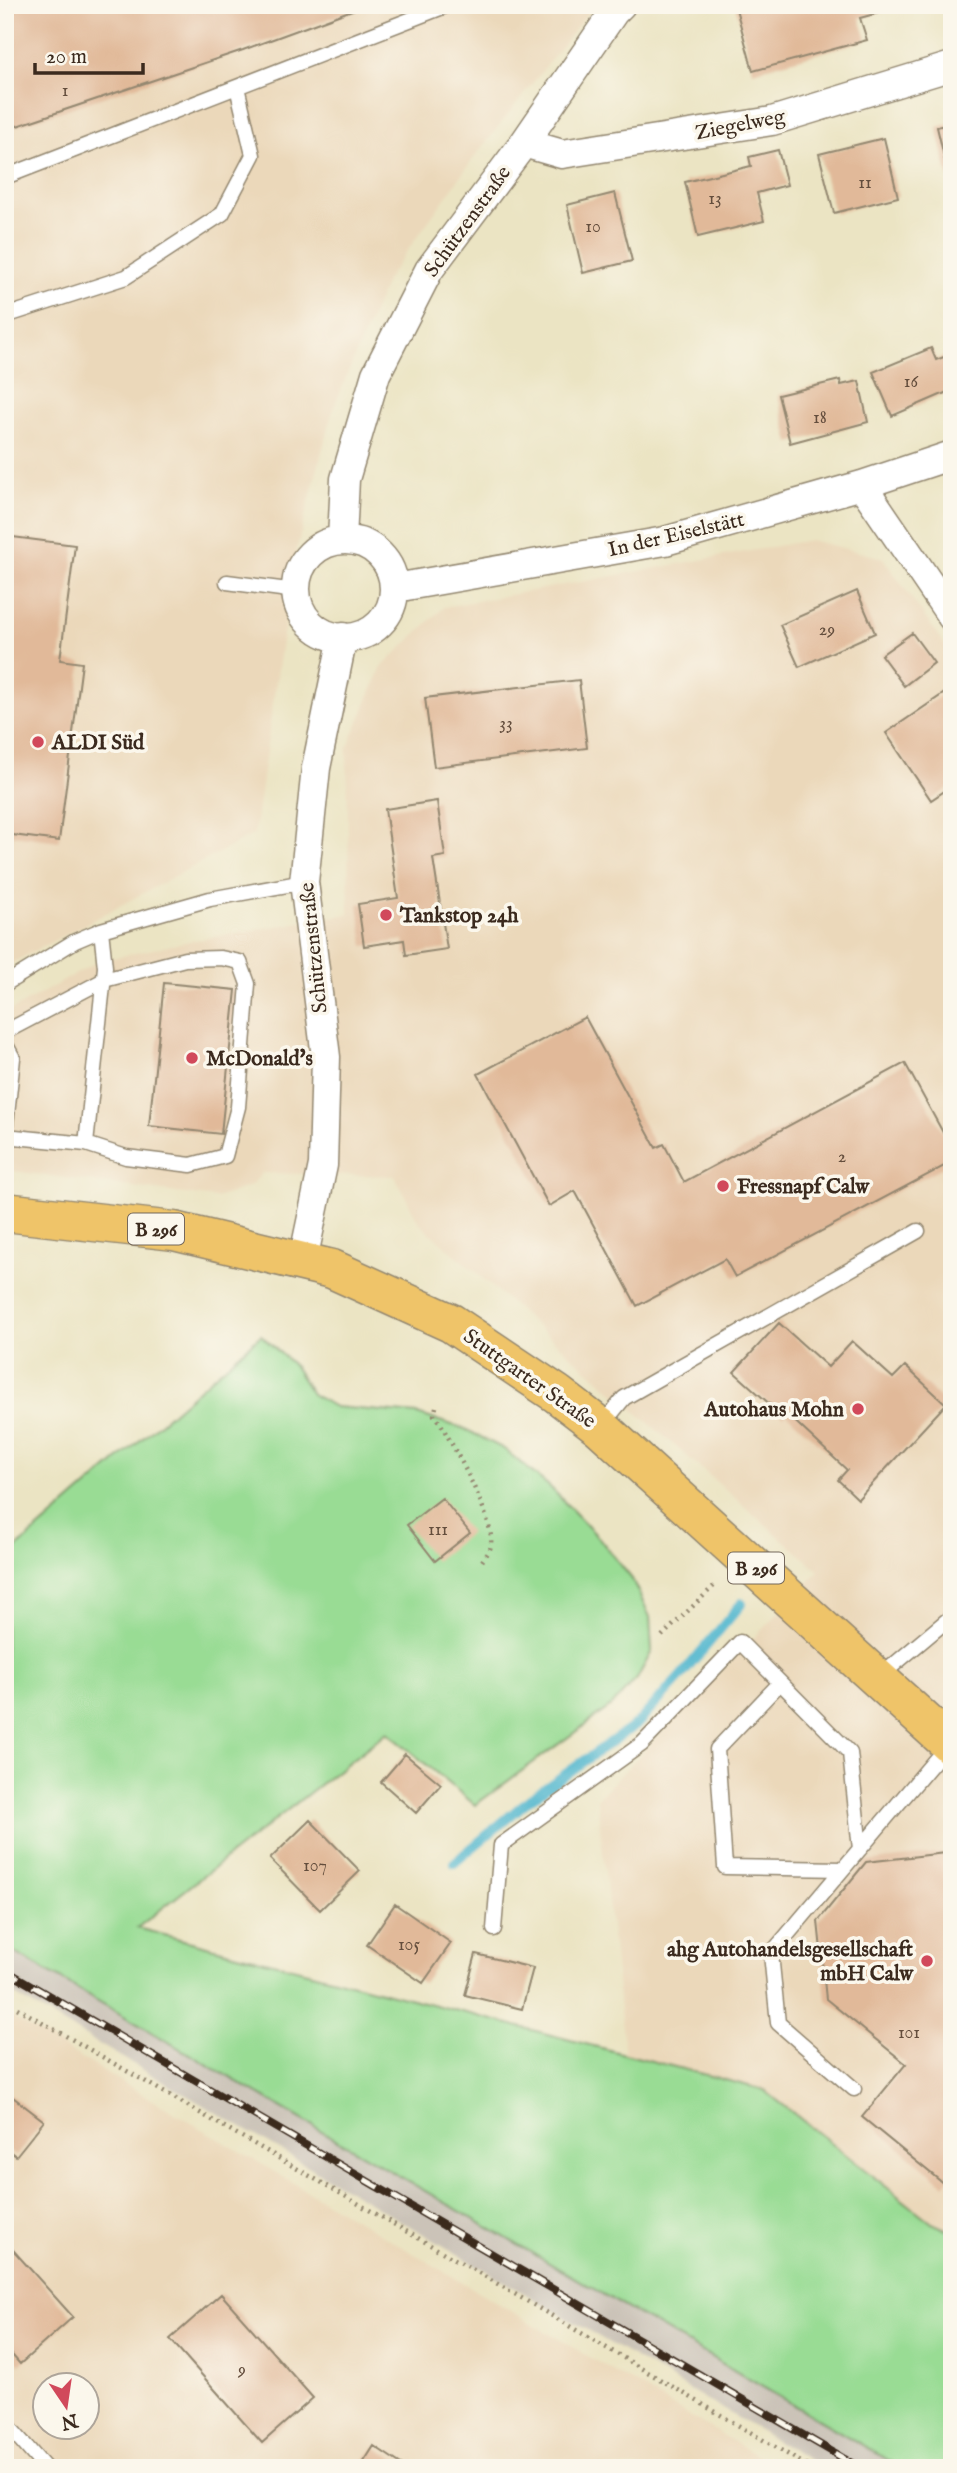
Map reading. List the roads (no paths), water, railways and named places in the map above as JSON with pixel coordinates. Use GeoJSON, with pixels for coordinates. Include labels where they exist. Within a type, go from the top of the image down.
{"type":"FeatureCollection","features":[{"type":"Feature","properties":{"kind":"main road","name":"Stuttgarter Straße"},"geometry":{"type":"LineString","coordinates":[[5,1212],[174,1231],[303,1260],[332,1269],[451,1323],[557,1394],[600,1427],[951,1744]]}},
{"type":"Feature","properties":{"kind":"street","name":"Schützenstraße"},"geometry":{"type":"LineString","coordinates":[[342,540],[345,479],[376,374],[429,270],[524,144],[621,5]]}},
{"type":"Feature","properties":{"kind":"street","name":"Ziegelweg"},"geometry":{"type":"LineString","coordinates":[[524,144],[562,155],[772,121],[952,66]]}},
{"type":"Feature","properties":{"kind":"street","name":"In der Eiselstätt"},"geometry":{"type":"LineString","coordinates":[[395,588],[665,541],[862,485],[952,455]]}},
{"type":"Feature","properties":{"kind":"street"},"geometry":{"type":"LineString","coordinates":[[862,485],[952,617]]}},
{"type":"Feature","properties":{"kind":"street"},"geometry":{"type":"LineString","coordinates":[[342,540],[357,541],[372,547],[384,558],[392,572],[395,588],[392,603],[379,623],[359,635],[343,637],[317,628],[306,618],[296,591],[304,562],[314,551],[342,540]]}},
{"type":"Feature","properties":{"kind":"street","name":"Schützenstraße"},"geometry":{"type":"LineString","coordinates":[[303,1260],[323,1165],[326,1057],[304,882],[316,768],[343,637]]}},
{"type":"Feature","properties":{"kind":"lane"},"geometry":{"type":"LineString","coordinates":[[5,177],[448,5]]}},
{"type":"Feature","properties":{"kind":"lane"},"geometry":{"type":"LineString","coordinates":[[5,316],[126,277],[222,214],[253,155],[237,88]]}},
{"type":"Feature","properties":{"kind":"lane"},"geometry":{"type":"LineString","coordinates":[[227,582],[296,591]]}},
{"type":"Feature","properties":{"kind":"lane"},"geometry":{"type":"LineString","coordinates":[[5,984],[75,942],[101,930],[210,899],[304,882]]}},
{"type":"Feature","properties":{"kind":"lane"},"geometry":{"type":"LineString","coordinates":[[86,1144],[105,967],[101,930]]}},
{"type":"Feature","properties":{"kind":"lane"},"geometry":{"type":"LineString","coordinates":[[5,1032],[104,980],[185,958],[221,958],[240,962],[248,984],[238,1107],[225,1156],[191,1165],[126,1157],[86,1144],[5,1135],[13,1058],[5,1043]]}},
{"type":"Feature","properties":{"kind":"lane"},"geometry":{"type":"LineString","coordinates":[[600,1427],[624,1398],[918,1231]]}},
{"type":"Feature","properties":{"kind":"lane"},"geometry":{"type":"LineString","coordinates":[[878,1678],[952,1616]]}},
{"type":"Feature","properties":{"kind":"lane"},"geometry":{"type":"LineString","coordinates":[[494,1928],[502,1845],[642,1744],[740,1642],[850,1753],[860,1849]]}},
{"type":"Feature","properties":{"kind":"lane"},"geometry":{"type":"LineString","coordinates":[[780,1683],[717,1749],[725,1867],[843,1869]]}},
{"type":"Feature","properties":{"kind":"lane"},"geometry":{"type":"LineString","coordinates":[[854,2089],[778,2024],[771,1954],[951,1744]]}},
{"type":"Feature","properties":{"kind":"lane"},"geometry":{"type":"LineString","coordinates":[[5,2422],[46,2468]]}},
{"type":"Feature","properties":{"kind":"waterway"},"geometry":{"type":"LineString","coordinates":[[454,1863],[530,1799],[638,1723],[742,1603]]}},
{"type":"Feature","properties":{"kind":"railway"},"geometry":{"type":"LineString","coordinates":[[5,1970],[860,2468]]}},
{"type":"Feature","properties":{"kind":"place","name":"ALDI Süd"},"geometry":{"type":"Point","coordinates":[38,742]}},
{"type":"Feature","properties":{"kind":"place","name":"Tankstop 24h"},"geometry":{"type":"Point","coordinates":[386,915]}},
{"type":"Feature","properties":{"kind":"place","name":"McDonald's"},"geometry":{"type":"Point","coordinates":[192,1058]}},
{"type":"Feature","properties":{"kind":"place","name":"Fressnapf Calw"},"geometry":{"type":"Point","coordinates":[723,1186]}},
{"type":"Feature","properties":{"kind":"place","name":"Autohaus Mohn"},"geometry":{"type":"Point","coordinates":[858,1409]}},
{"type":"Feature","properties":{"kind":"place","name":"ahg Autohandelsgesellschaft mbH Calw"},"geometry":{"type":"Point","coordinates":[927,1961]}}]}
